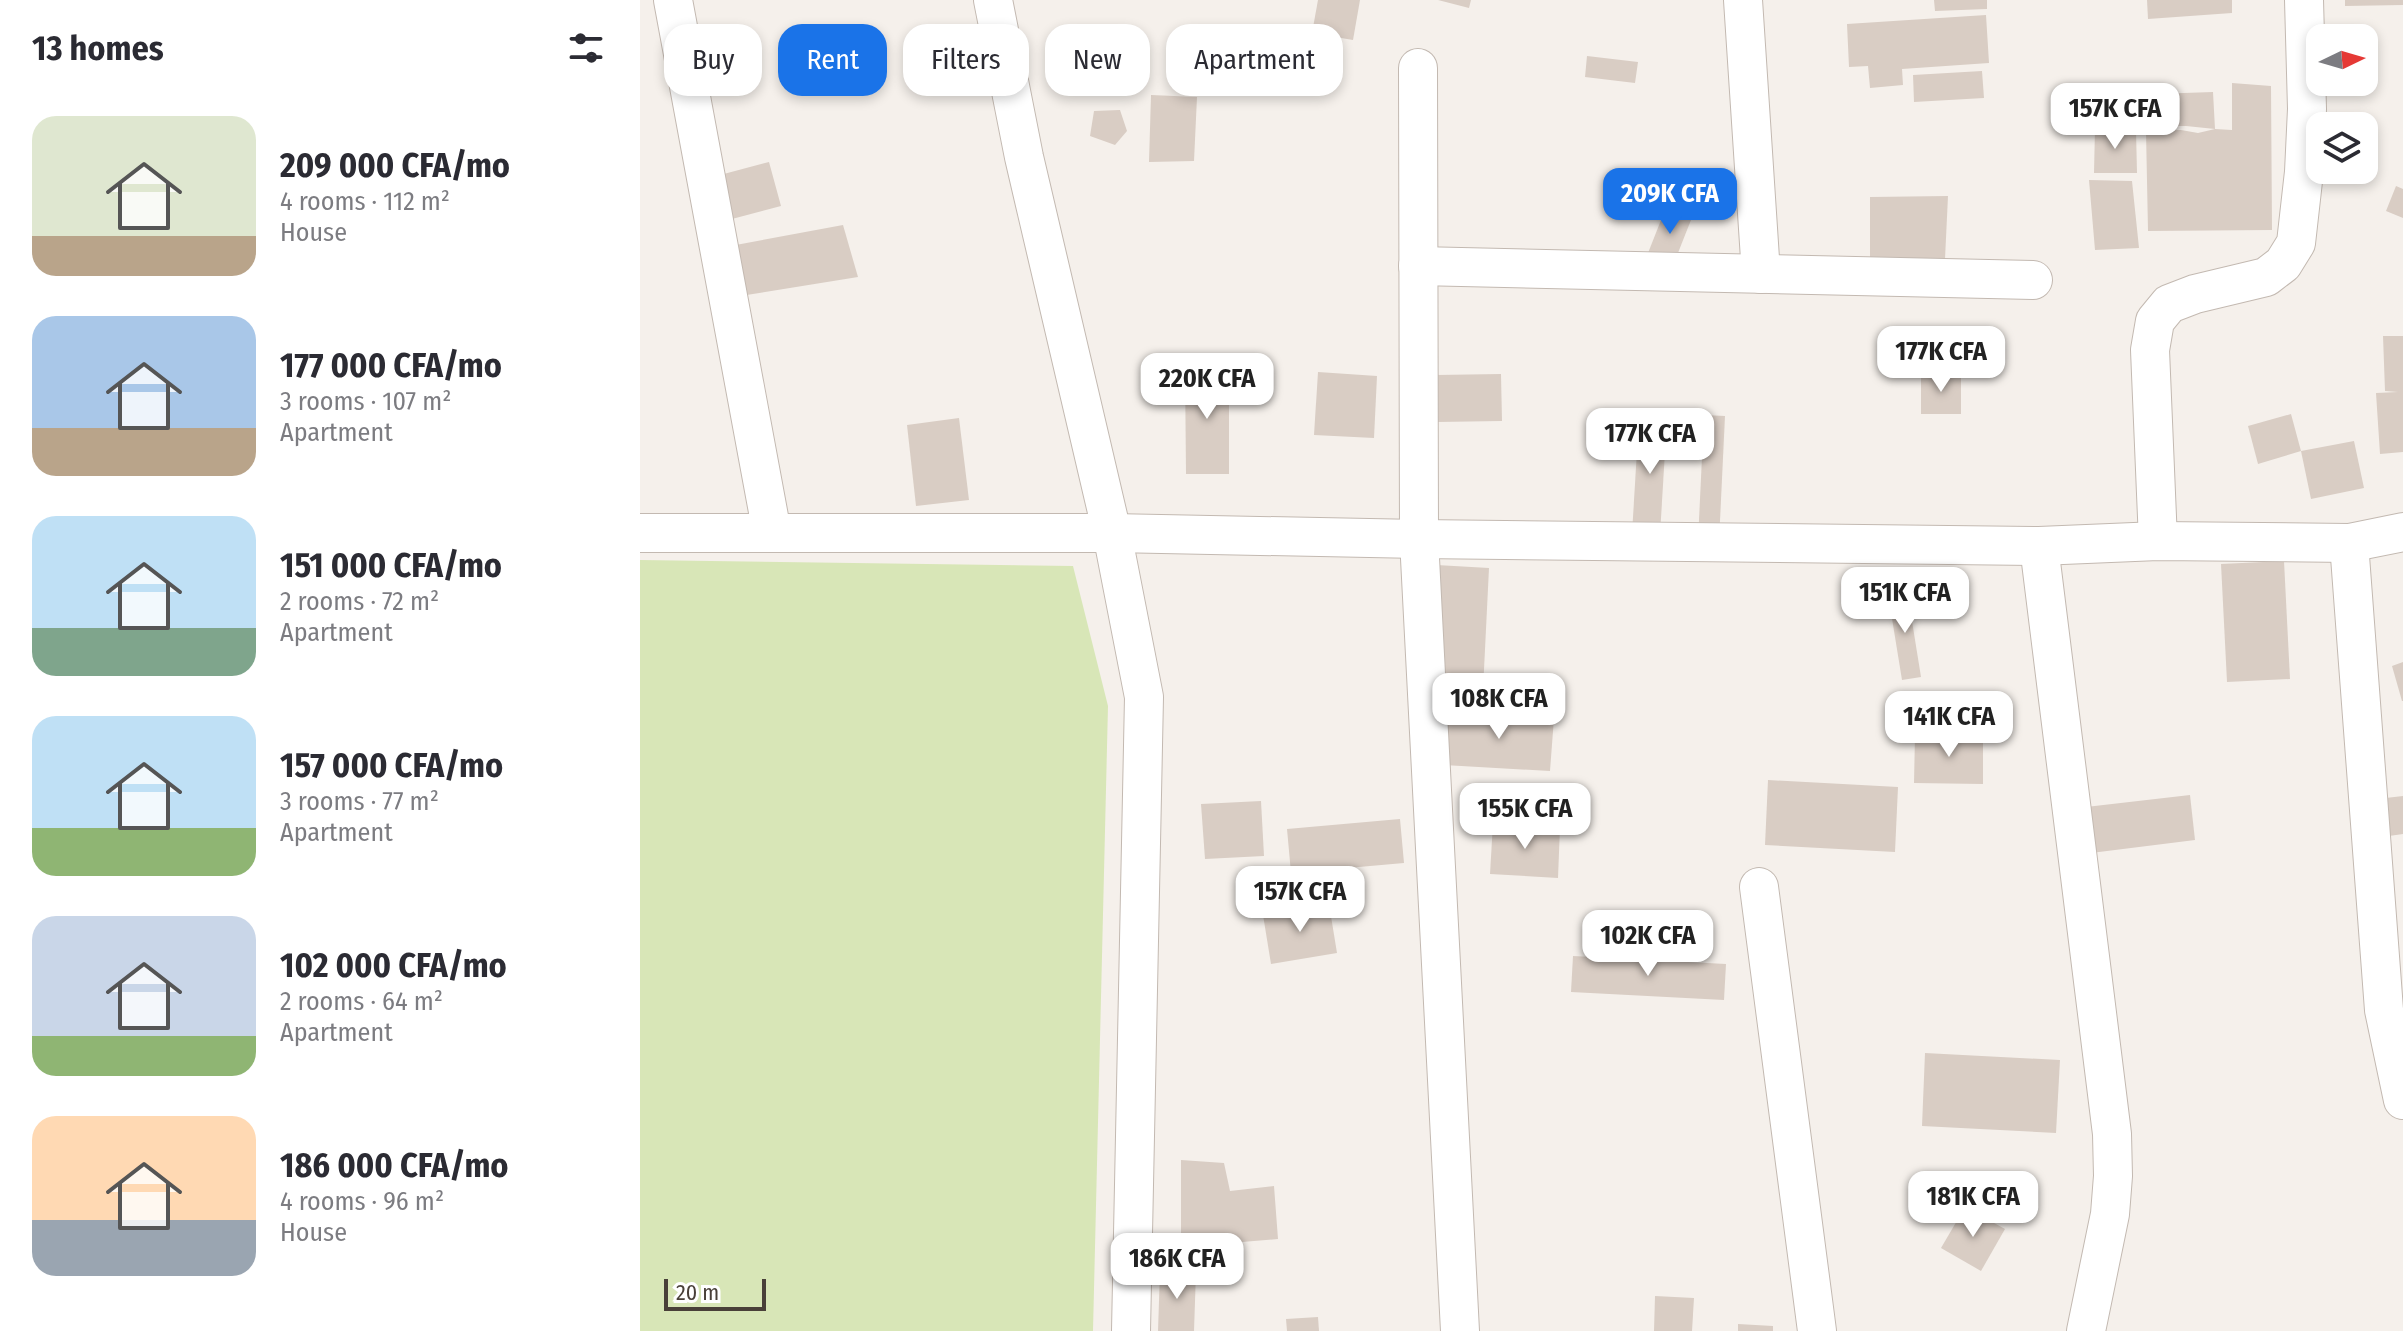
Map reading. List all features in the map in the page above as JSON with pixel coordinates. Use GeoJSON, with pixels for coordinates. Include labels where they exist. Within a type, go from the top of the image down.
{"type":"FeatureCollection","features":[{"type":"Feature","properties":{"kind":"street"},"geometry":{"type":"LineString","coordinates":[[673,0],[772,533]]}},
{"type":"Feature","properties":{"kind":"street"},"geometry":{"type":"LineString","coordinates":[[993,0],[1028,172],[1112,533],[1144,697],[1131,1331]]}},
{"type":"Feature","properties":{"kind":"street"},"geometry":{"type":"LineString","coordinates":[[1743,0],[1761,274]]}},
{"type":"Feature","properties":{"kind":"street"},"geometry":{"type":"LineString","coordinates":[[2158,541],[2150,350],[2155,321],[2169,304],[2195,294],[2266,277],[2283,264],[2296,243],[2307,109],[2304,0]]}},
{"type":"Feature","properties":{"kind":"street"},"geometry":{"type":"LineString","coordinates":[[1418,68],[1419,539],[1460,1331]]}},
{"type":"Feature","properties":{"kind":"street"},"geometry":{"type":"LineString","coordinates":[[1418,266],[2033,280]]}},
{"type":"Feature","properties":{"kind":"street"},"geometry":{"type":"LineString","coordinates":[[640,533],[1112,533],[2039,546],[2158,541],[2349,543],[2403,532]]}},
{"type":"Feature","properties":{"kind":"street"},"geometry":{"type":"LineString","coordinates":[[2349,543],[2384,1010],[2403,1100]]}},
{"type":"Feature","properties":{"kind":"street"},"geometry":{"type":"LineString","coordinates":[[2039,546],[2112,1134],[2110,1214],[2086,1331]]}},
{"type":"Feature","properties":{"kind":"street"},"geometry":{"type":"LineString","coordinates":[[1759,887],[1817,1331]]}},
{"type":"Feature","properties":{"kind":"green space"},"geometry":{"type":"Polygon","coordinates":[[[640,560],[1073,566],[1108,706],[1093,1331],[640,1331],[640,560]]]}},
{"type":"Feature","properties":{"kind":"building"},"geometry":{"type":"Polygon","coordinates":[[[1318,0],[1360,0],[1353,40],[1343,38],[1343,24],[1314,24],[1318,0]]]}},
{"type":"Feature","properties":{"kind":"building"},"geometry":{"type":"Polygon","coordinates":[[[1438,0],[1471,0],[1469,8],[1438,0]]]}},
{"type":"Feature","properties":{"kind":"building"},"geometry":{"type":"Polygon","coordinates":[[[1934,0],[1987,0],[1987,9],[1935,11],[1934,0]]]}},
{"type":"Feature","properties":{"kind":"building"},"geometry":{"type":"Polygon","coordinates":[[[2147,0],[2232,0],[2232,13],[2148,19],[2147,0]]]}},
{"type":"Feature","properties":{"kind":"building"},"geometry":{"type":"Polygon","coordinates":[[[2345,0],[2403,0],[2403,5],[2345,6],[2345,0]]]}},
{"type":"Feature","properties":{"kind":"building"},"geometry":{"type":"Polygon","coordinates":[[[1986,15],[1989,63],[1902,69],[1903,85],[1870,88],[1868,66],[1849,67],[1847,24],[1986,15]]]}},
{"type":"Feature","properties":{"kind":"building"},"geometry":{"type":"Polygon","coordinates":[[[1587,56],[1638,62],[1635,83],[1585,77],[1587,56]]]}},
{"type":"Feature","properties":{"kind":"building"},"geometry":{"type":"Polygon","coordinates":[[[1982,71],[1984,98],[1914,102],[1913,75],[1982,71]]]}},
{"type":"Feature","properties":{"kind":"building"},"geometry":{"type":"Polygon","coordinates":[[[2232,83],[2271,86],[2272,230],[2148,231],[2146,131],[2198,133],[2215,129],[2232,130],[2232,83]]]}},
{"type":"Feature","properties":{"kind":"building"},"geometry":{"type":"Polygon","coordinates":[[[2213,92],[2215,129],[2155,126],[2154,94],[2213,92]]]}},
{"type":"Feature","properties":{"kind":"building"},"geometry":{"type":"Polygon","coordinates":[[[1151,95],[1197,97],[1194,161],[1149,162],[1151,95]]]}},
{"type":"Feature","properties":{"kind":"building"},"geometry":{"type":"Polygon","coordinates":[[[1120,110],[1127,131],[1115,145],[1090,136],[1094,111],[1120,110]]]}},
{"type":"Feature","properties":{"kind":"building"},"geometry":{"type":"Polygon","coordinates":[[[2095,128],[2136,130],[2137,173],[2094,173],[2095,128]]]}},
{"type":"Feature","properties":{"kind":"building"},"geometry":{"type":"Polygon","coordinates":[[[769,162],[781,206],[732,219],[720,175],[769,162]]]}},
{"type":"Feature","properties":{"kind":"building"},"geometry":{"type":"Polygon","coordinates":[[[1671,180],[1707,194],[1698,216],[1663,202],[1671,180]]]}},
{"type":"Feature","properties":{"kind":"building"},"geometry":{"type":"Polygon","coordinates":[[[2089,180],[2132,181],[2139,248],[2095,250],[2089,180]]]}},
{"type":"Feature","properties":{"kind":"building"},"geometry":{"type":"Polygon","coordinates":[[[2396,186],[2403,189],[2403,218],[2386,211],[2396,186]]]}},
{"type":"Feature","properties":{"kind":"building"},"geometry":{"type":"Polygon","coordinates":[[[1948,196],[1945,259],[1870,261],[1870,197],[1948,196]]]}},
{"type":"Feature","properties":{"kind":"building"},"geometry":{"type":"Polygon","coordinates":[[[1665,210],[1691,220],[1674,263],[1648,253],[1665,210]]]}},
{"type":"Feature","properties":{"kind":"building"},"geometry":{"type":"Polygon","coordinates":[[[843,225],[858,277],[734,297],[725,247],[843,225]]]}},
{"type":"Feature","properties":{"kind":"building"},"geometry":{"type":"Polygon","coordinates":[[[2383,336],[2403,336],[2403,452],[2380,454],[2376,393],[2398,392],[2385,391],[2383,336]]]}},
{"type":"Feature","properties":{"kind":"building"},"geometry":{"type":"Polygon","coordinates":[[[1185,369],[1229,369],[1229,474],[1186,474],[1185,369]]]}},
{"type":"Feature","properties":{"kind":"building"},"geometry":{"type":"Polygon","coordinates":[[[1318,372],[1377,376],[1374,438],[1314,435],[1318,372]]]}},
{"type":"Feature","properties":{"kind":"building"},"geometry":{"type":"Polygon","coordinates":[[[1501,374],[1502,421],[1437,422],[1436,375],[1501,374]]]}},
{"type":"Feature","properties":{"kind":"building"},"geometry":{"type":"Polygon","coordinates":[[[1921,375],[1961,375],[1961,414],[1921,414],[1921,375]]]}},
{"type":"Feature","properties":{"kind":"building"},"geometry":{"type":"Polygon","coordinates":[[[2291,414],[2301,451],[2258,464],[2248,426],[2291,414]]]}},
{"type":"Feature","properties":{"kind":"building"},"geometry":{"type":"Polygon","coordinates":[[[1704,415],[1725,416],[1719,542],[1698,541],[1704,415]]]}},
{"type":"Feature","properties":{"kind":"building"},"geometry":{"type":"Polygon","coordinates":[[[1639,417],[1667,418],[1660,535],[1632,534],[1639,417]]]}},
{"type":"Feature","properties":{"kind":"building"},"geometry":{"type":"Polygon","coordinates":[[[959,418],[969,500],[916,506],[907,425],[959,418]]]}},
{"type":"Feature","properties":{"kind":"building"},"geometry":{"type":"Polygon","coordinates":[[[2354,441],[2364,488],[2311,499],[2301,451],[2354,441]]]}},
{"type":"Feature","properties":{"kind":"building"},"geometry":{"type":"Polygon","coordinates":[[[2284,561],[2290,679],[2227,682],[2221,564],[2284,561]]]}},
{"type":"Feature","properties":{"kind":"building"},"geometry":{"type":"Polygon","coordinates":[[[1419,564],[1489,568],[1483,690],[1413,686],[1419,564]]]}},
{"type":"Feature","properties":{"kind":"building"},"geometry":{"type":"Polygon","coordinates":[[[1907,590],[1921,677],[1902,680],[1888,594],[1907,590]]]}},
{"type":"Feature","properties":{"kind":"building"},"geometry":{"type":"Polygon","coordinates":[[[2403,662],[2403,701],[2402,701],[2392,666],[2403,662]]]}},
{"type":"Feature","properties":{"kind":"building"},"geometry":{"type":"Polygon","coordinates":[[[1447,712],[1554,718],[1550,771],[1444,765],[1447,712]]]}},
{"type":"Feature","properties":{"kind":"building"},"geometry":{"type":"Polygon","coordinates":[[[1915,735],[1983,735],[1983,784],[1914,783],[1915,735]]]}},
{"type":"Feature","properties":{"kind":"building"},"geometry":{"type":"Polygon","coordinates":[[[1768,780],[1898,787],[1895,852],[1765,845],[1768,780]]]}},
{"type":"Feature","properties":{"kind":"building"},"geometry":{"type":"Polygon","coordinates":[[[2190,795],[2195,840],[2091,853],[2086,807],[2190,795]]]}},
{"type":"Feature","properties":{"kind":"building"},"geometry":{"type":"Polygon","coordinates":[[[2403,796],[2403,834],[2382,837],[2377,799],[2403,796]]]}},
{"type":"Feature","properties":{"kind":"building"},"geometry":{"type":"Polygon","coordinates":[[[1261,801],[1264,856],[1205,859],[1201,804],[1261,801]]]}},
{"type":"Feature","properties":{"kind":"building"},"geometry":{"type":"Polygon","coordinates":[[[1400,819],[1404,863],[1291,873],[1287,829],[1400,819]]]}},
{"type":"Feature","properties":{"kind":"building"},"geometry":{"type":"Polygon","coordinates":[[[1493,823],[1560,827],[1558,878],[1490,874],[1493,823]]]}},
{"type":"Feature","properties":{"kind":"building"},"geometry":{"type":"Polygon","coordinates":[[[1329,904],[1337,953],[1271,964],[1263,915],[1329,904]]]}},
{"type":"Feature","properties":{"kind":"building"},"geometry":{"type":"Polygon","coordinates":[[[1573,956],[1726,964],[1724,1000],[1571,992],[1573,956]]]}},
{"type":"Feature","properties":{"kind":"building"},"geometry":{"type":"Polygon","coordinates":[[[1925,1053],[2060,1060],[2056,1133],[1922,1126],[1925,1053]]]}},
{"type":"Feature","properties":{"kind":"building"},"geometry":{"type":"Polygon","coordinates":[[[1181,1160],[1224,1163],[1230,1191],[1274,1186],[1278,1239],[1218,1244],[1221,1265],[1181,1265],[1181,1160]]]}},
{"type":"Feature","properties":{"kind":"building"},"geometry":{"type":"Polygon","coordinates":[[[1965,1207],[2005,1229],[1981,1271],[1941,1248],[1965,1207]]]}},
{"type":"Feature","properties":{"kind":"building"},"geometry":{"type":"Polygon","coordinates":[[[1160,1271],[1196,1272],[1194,1331],[1158,1331],[1160,1271]]]}},
{"type":"Feature","properties":{"kind":"building"},"geometry":{"type":"Polygon","coordinates":[[[1655,1296],[1694,1298],[1692,1331],[1654,1331],[1655,1296]]]}},
{"type":"Feature","properties":{"kind":"building"},"geometry":{"type":"Polygon","coordinates":[[[1318,1317],[1319,1331],[1287,1331],[1286,1319],[1318,1317]]]}},
{"type":"Feature","properties":{"kind":"building"},"geometry":{"type":"Polygon","coordinates":[[[1738,1324],[1773,1326],[1773,1331],[1738,1331],[1738,1324]]]}}]}
